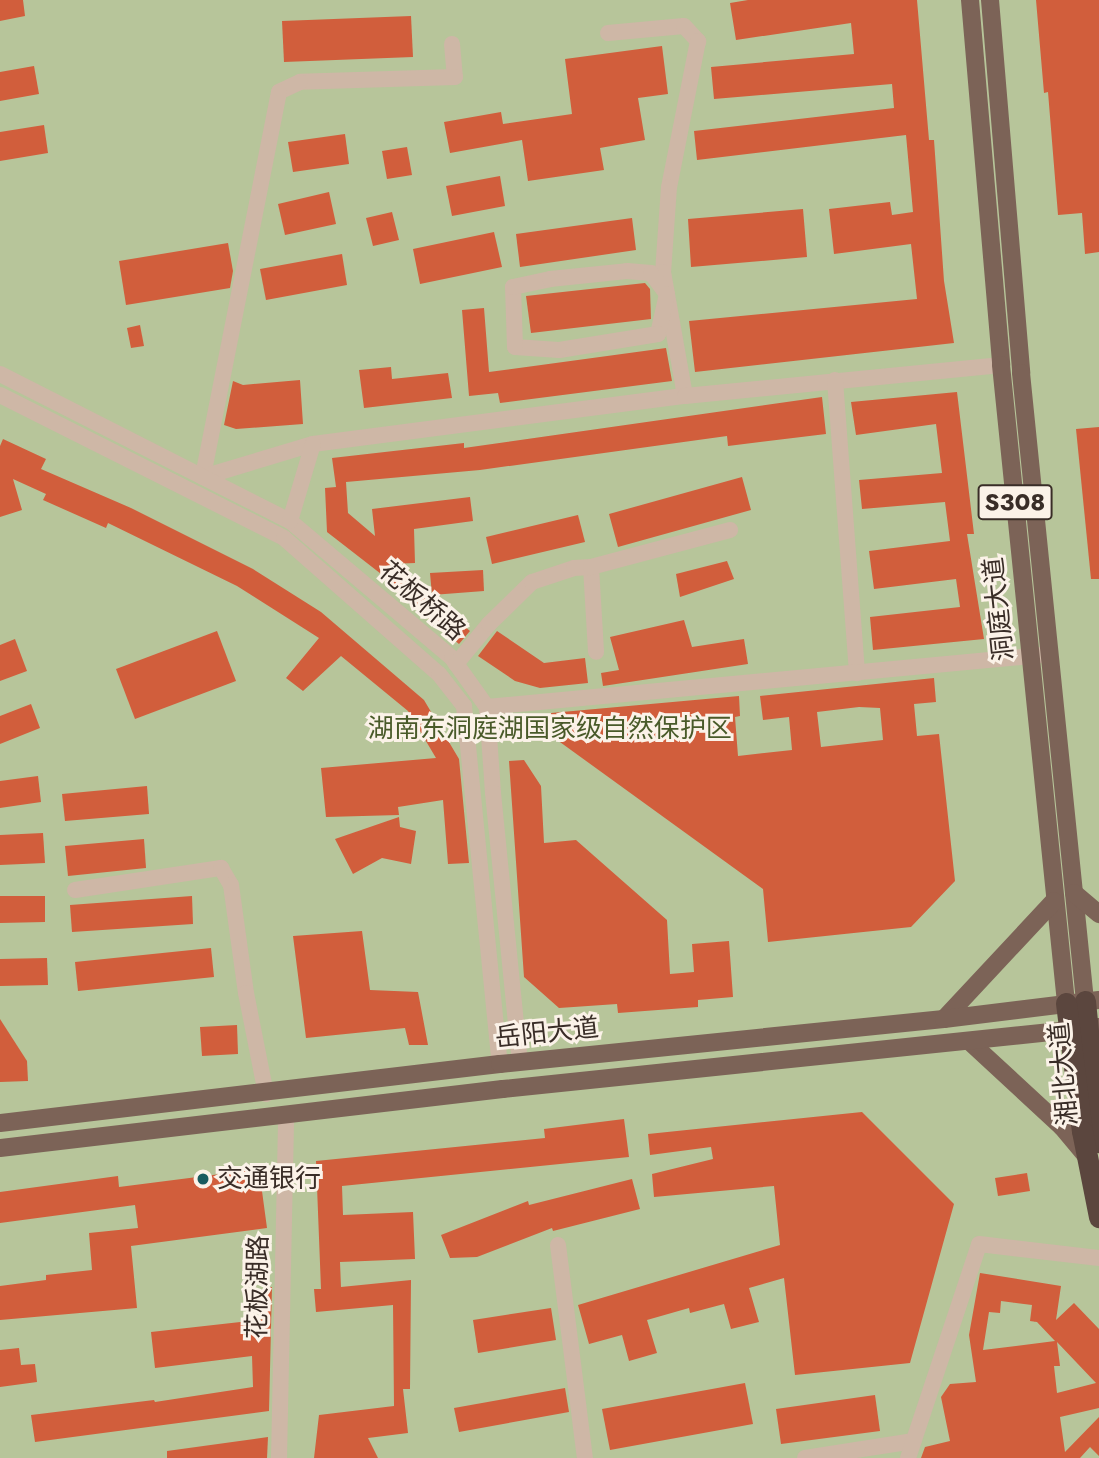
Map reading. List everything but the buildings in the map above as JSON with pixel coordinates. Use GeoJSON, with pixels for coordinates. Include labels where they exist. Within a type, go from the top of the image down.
{"type":"FeatureCollection","features":[{"type":"Feature","properties":{"kind":"highway","name":"湘北大道"},"geometry":{"type":"LineString","coordinates":[[1083,1001],[1099,1217]]}},
{"type":"Feature","properties":{"kind":"main road","name":"洞庭大道"},"geometry":{"type":"LineString","coordinates":[[970,0],[1001,365],[1054,901],[1083,1001]]}},
{"type":"Feature","properties":{"kind":"main road","name":"洞庭大道"},"geometry":{"type":"LineString","coordinates":[[989,0],[1021,373],[1083,1001]]}},
{"type":"Feature","properties":{"kind":"main road"},"geometry":{"type":"LineString","coordinates":[[1074,893],[1099,914]]}},
{"type":"Feature","properties":{"kind":"main road"},"geometry":{"type":"LineString","coordinates":[[944,1019],[1054,901]]}},
{"type":"Feature","properties":{"kind":"main road","name":"岳阳大道"},"geometry":{"type":"LineString","coordinates":[[0,1123],[266,1094],[500,1064],[944,1019],[1083,1001]]}},
{"type":"Feature","properties":{"kind":"main road","name":"岳阳大道"},"geometry":{"type":"LineString","coordinates":[[0,1148],[503,1089],[1084,1028]]}},
{"type":"Feature","properties":{"kind":"main road"},"geometry":{"type":"LineString","coordinates":[[970,1042],[1062,1127],[1093,1149]]}},
{"type":"Feature","properties":{"kind":"street"},"geometry":{"type":"LineString","coordinates":[[608,33],[684,26],[698,41],[678,128],[669,187],[663,272],[685,396]]}},
{"type":"Feature","properties":{"kind":"street"},"geometry":{"type":"LineString","coordinates":[[452,44],[455,77],[300,82],[279,92],[202,477],[313,444],[685,396],[1001,365]]}},
{"type":"Feature","properties":{"kind":"street"},"geometry":{"type":"LineString","coordinates":[[627,271],[651,273],[667,295],[658,334],[559,350],[514,347],[513,287],[550,279],[627,271]]}},
{"type":"Feature","properties":{"kind":"street","name":"花板桥路"},"geometry":{"type":"LineString","coordinates":[[0,374],[290,521],[456,664],[487,707]]}},
{"type":"Feature","properties":{"kind":"street"},"geometry":{"type":"LineString","coordinates":[[835,380],[857,673]]}},
{"type":"Feature","properties":{"kind":"street","name":"花板桥路"},"geometry":{"type":"LineString","coordinates":[[0,395],[284,538],[439,674],[464,706],[500,1064]]}},
{"type":"Feature","properties":{"kind":"street"},"geometry":{"type":"LineString","coordinates":[[290,521],[313,444]]}},
{"type":"Feature","properties":{"kind":"street"},"geometry":{"type":"LineString","coordinates":[[456,664],[489,624],[532,582],[575,568],[591,567],[730,530]]}},
{"type":"Feature","properties":{"kind":"street"},"geometry":{"type":"LineString","coordinates":[[591,567],[596,652]]}},
{"type":"Feature","properties":{"kind":"street"},"geometry":{"type":"LineString","coordinates":[[520,1063],[487,707],[1050,655]]}},
{"type":"Feature","properties":{"kind":"street"},"geometry":{"type":"LineString","coordinates":[[75,890],[221,868],[231,886],[246,993],[266,1094]]}},
{"type":"Feature","properties":{"kind":"street","name":"花板湖路"},"geometry":{"type":"LineString","coordinates":[[279,1458],[286,1116]]}},
{"type":"Feature","properties":{"kind":"street"},"geometry":{"type":"LineString","coordinates":[[908,1458],[979,1244],[1099,1258]]}},
{"type":"Feature","properties":{"kind":"street"},"geometry":{"type":"LineString","coordinates":[[558,1245],[585,1458]]}},
{"type":"Feature","properties":{"kind":"street"},"geometry":{"type":"LineString","coordinates":[[805,1458],[914,1441]]}},
{"type":"Feature","properties":{"kind":"green space","name":"湖南东洞庭湖国家级自然保护区"},"geometry":{"type":"Polygon","coordinates":[[[0,0],[1099,0],[1099,1458],[0,1458],[0,0]]]}},
{"type":"Feature","properties":{"kind":"place","name":"交通银行"},"geometry":{"type":"Point","coordinates":[203,1179]}}]}
